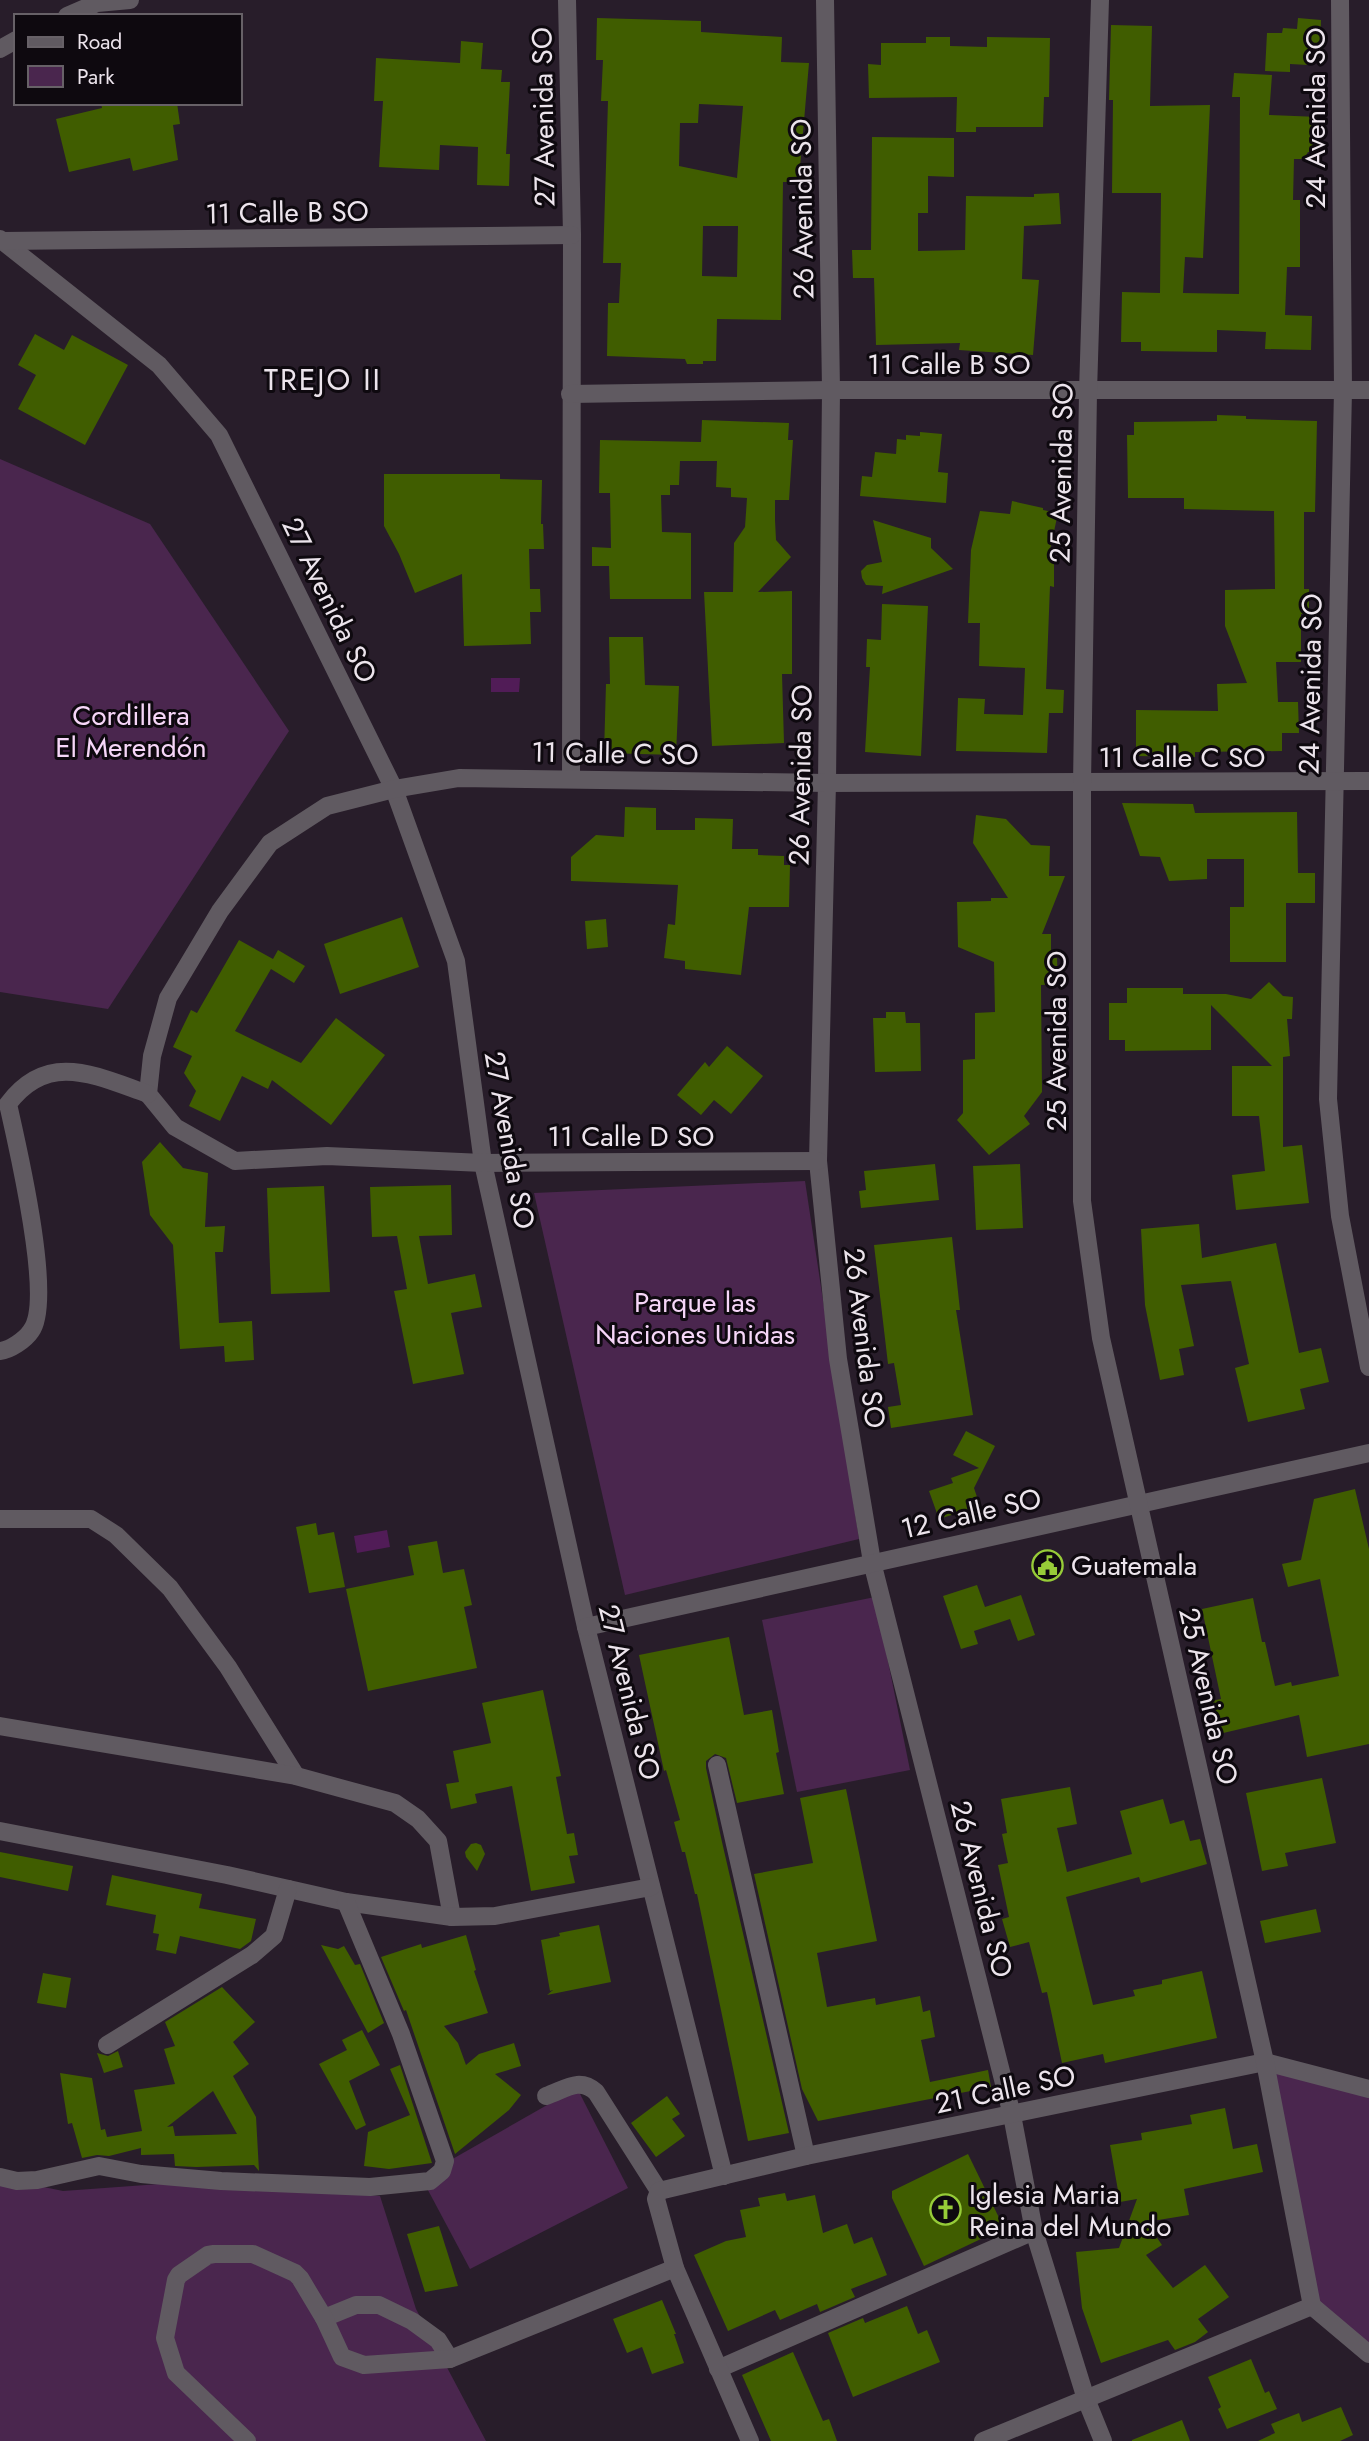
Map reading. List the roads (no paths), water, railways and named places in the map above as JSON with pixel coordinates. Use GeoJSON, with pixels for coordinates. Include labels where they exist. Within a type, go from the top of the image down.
{"type":"FeatureCollection","features":[{"type":"Feature","properties":{"kind":"street"},"geometry":{"type":"LineString","coordinates":[[72,14],[97,4],[130,0]]}},
{"type":"Feature","properties":{"kind":"street","name":"27 Avenida SO"},"geometry":{"type":"LineString","coordinates":[[567,0],[572,235],[571,778]]}},
{"type":"Feature","properties":{"kind":"street","name":"26 Avenida SO"},"geometry":{"type":"LineString","coordinates":[[825,0],[831,390],[827,783],[818,1161],[838,1359],[872,1562],[1012,2115],[1034,2231],[1086,2399],[1103,2441]]}},
{"type":"Feature","properties":{"kind":"street","name":"25 Avenida SO"},"geometry":{"type":"LineString","coordinates":[[1100,0],[1088,391],[1082,784],[1082,1201],[1101,1338],[1265,2062],[1312,2306]]}},
{"type":"Feature","properties":{"kind":"street","name":"24 Avenida SO"},"geometry":{"type":"LineString","coordinates":[[1340,0],[1343,390],[1328,1099],[1340,1216],[1369,1367]]}},
{"type":"Feature","properties":{"kind":"street","name":"11 Calle B SO"},"geometry":{"type":"LineString","coordinates":[[1,240],[572,235]]}},
{"type":"Feature","properties":{"kind":"street","name":"27 Avenida SO"},"geometry":{"type":"LineString","coordinates":[[1,240],[159,365],[219,435],[394,789],[456,961],[484,1163],[586,1627],[724,2176]]}},
{"type":"Feature","properties":{"kind":"street","name":"11 Calle B SO"},"geometry":{"type":"LineString","coordinates":[[570,394],[831,390],[1369,390]]}},
{"type":"Feature","properties":{"kind":"street","name":"11 Calle C SO"},"geometry":{"type":"LineString","coordinates":[[148,1094],[152,1056],[168,998],[220,911],[270,843],[327,806],[394,789],[459,778],[1082,784],[1369,781]]}},
{"type":"Feature","properties":{"kind":"street"},"geometry":{"type":"LineString","coordinates":[[0,1351],[7,1350],[32,1331],[38,1305],[31,1208],[4,1105],[19,1089],[47,1073],[82,1070],[148,1094]]}},
{"type":"Feature","properties":{"kind":"street","name":"11 Calle D SO"},"geometry":{"type":"LineString","coordinates":[[148,1094],[175,1127],[235,1161],[327,1156],[484,1163],[818,1161]]}},
{"type":"Feature","properties":{"kind":"street","name":"12 Calle SO"},"geometry":{"type":"LineString","coordinates":[[586,1627],[1369,1453]]}},
{"type":"Feature","properties":{"kind":"street"},"geometry":{"type":"LineString","coordinates":[[0,1519],[91,1519],[116,1535],[170,1588],[228,1667],[296,1776]]}},
{"type":"Feature","properties":{"kind":"street"},"geometry":{"type":"LineString","coordinates":[[0,1726],[296,1776],[395,1803],[418,1819],[438,1841],[452,1917]]}},
{"type":"Feature","properties":{"kind":"street"},"geometry":{"type":"LineString","coordinates":[[718,1765],[806,2156]]}},
{"type":"Feature","properties":{"kind":"street"},"geometry":{"type":"LineString","coordinates":[[0,1831],[345,1902],[452,1917],[495,1916],[651,1887]]}},
{"type":"Feature","properties":{"kind":"street"},"geometry":{"type":"LineString","coordinates":[[107,2045],[252,1955],[274,1936],[288,1889]]}},
{"type":"Feature","properties":{"kind":"street"},"geometry":{"type":"LineString","coordinates":[[0,2177],[17,2181],[37,2180],[99,2166],[154,2175],[370,2188],[430,2181],[442,2171],[444,2161],[401,2034],[345,1902]]}},
{"type":"Feature","properties":{"kind":"street","name":"21 Calle SO"},"geometry":{"type":"LineString","coordinates":[[657,2195],[806,2156],[1265,2062],[1369,2089]]}},
{"type":"Feature","properties":{"kind":"street"},"geometry":{"type":"LineString","coordinates":[[546,2096],[580,2083],[588,2085],[596,2092],[657,2195],[676,2268],[750,2441]]}},
{"type":"Feature","properties":{"kind":"street"},"geometry":{"type":"LineString","coordinates":[[718,2369],[1034,2231]]}},
{"type":"Feature","properties":{"kind":"street"},"geometry":{"type":"LineString","coordinates":[[247,2441],[176,2373],[165,2337],[176,2280],[179,2275],[211,2254],[259,2255],[300,2278],[324,2318],[342,2357],[363,2365],[450,2359],[676,2268]]}},
{"type":"Feature","properties":{"kind":"street"},"geometry":{"type":"LineString","coordinates":[[324,2318],[356,2305],[379,2305],[412,2321],[438,2340],[450,2359]]}},
{"type":"Feature","properties":{"kind":"street"},"geometry":{"type":"LineString","coordinates":[[983,2441],[1312,2306],[1369,2354]]}},
{"type":"Feature","properties":{"kind":"place","name":"Guatemala"},"geometry":{"type":"Point","coordinates":[1048,1565]}},
{"type":"Feature","properties":{"kind":"place","name":"Iglesia Maria Reina del Mundo"},"geometry":{"type":"Point","coordinates":[946,2210]}},
{"type":"Feature","properties":{"kind":"district","name":"TREJO II"},"geometry":{"type":"Point","coordinates":[323,380]}},
{"type":"Feature","properties":{"kind":"park label","name":"Cordillera El Merendón"},"geometry":{"type":"Point","coordinates":[131,731]}},
{"type":"Feature","properties":{"kind":"park label","name":"Parque las Naciones Unidas"},"geometry":{"type":"Point","coordinates":[695,1318]}}]}
